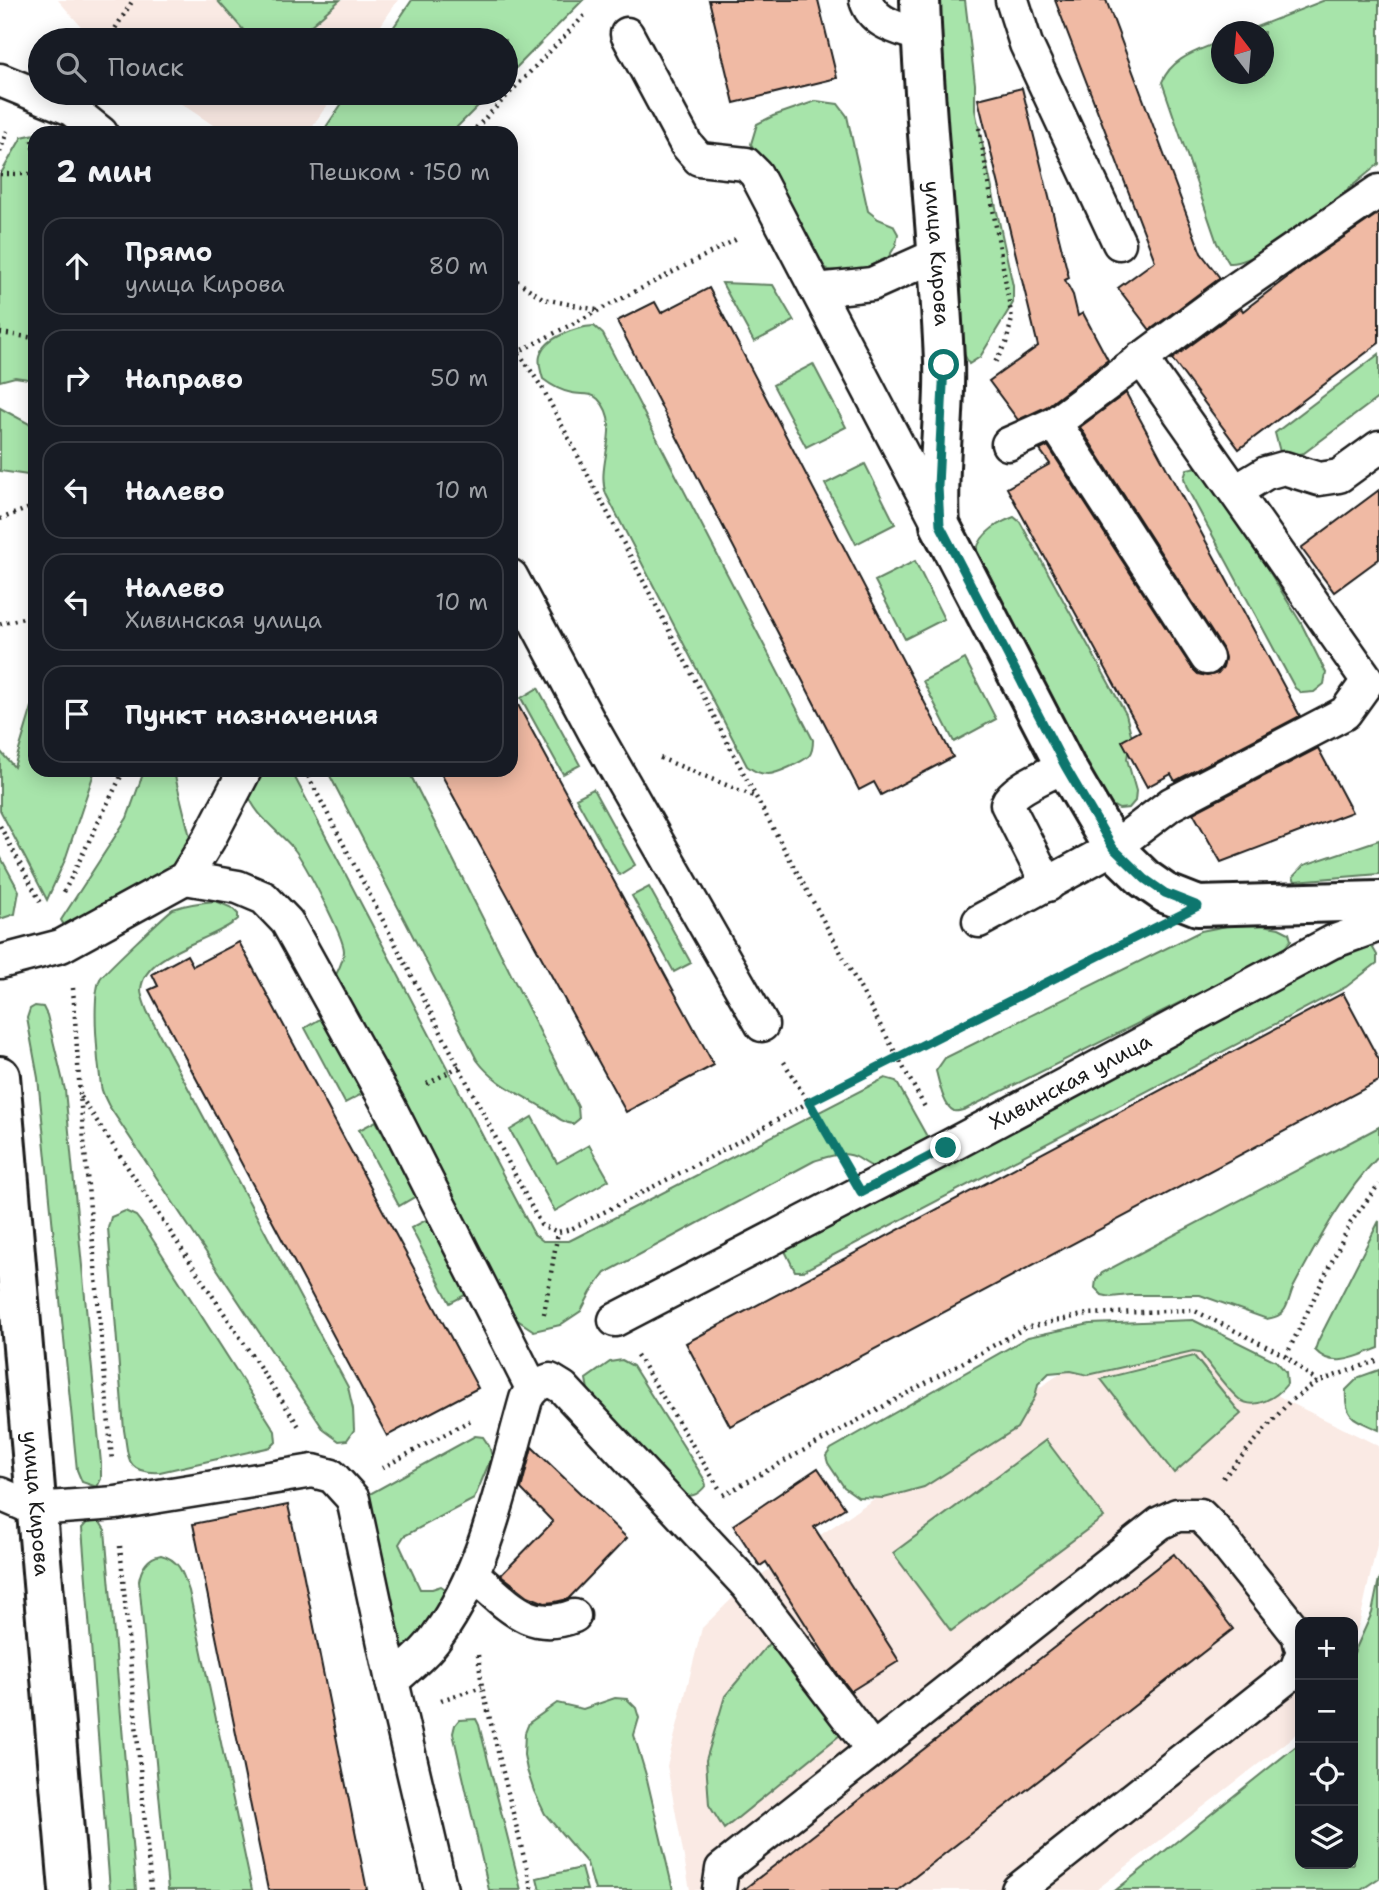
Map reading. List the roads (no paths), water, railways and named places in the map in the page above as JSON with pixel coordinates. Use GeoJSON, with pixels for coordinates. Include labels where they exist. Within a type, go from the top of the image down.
{"type":"FeatureCollection","features":[{"type":"Feature","properties":{"kind":"street","name":"улица Кирова"},"geometry":{"type":"LineString","coordinates":[[920,18],[939,254],[944,365],[938,486],[940,525],[1065,766],[1113,848],[1145,879],[1165,893],[1198,906],[1379,901]]}},
{"type":"Feature","properties":{"kind":"street","name":"улица Кирова"},"geometry":{"type":"LineString","coordinates":[[0,1076],[69,1890]]}},
{"type":"Feature","properties":{"kind":"lane"},"geometry":{"type":"LineString","coordinates":[[866,0],[868,9],[877,19],[920,18]]}},
{"type":"Feature","properties":{"kind":"lane"},"geometry":{"type":"LineString","coordinates":[[1012,0],[1026,44],[1119,243]]}},
{"type":"Feature","properties":{"kind":"lane"},"geometry":{"type":"LineString","coordinates":[[627,34],[686,144],[699,159],[746,164],[757,174],[940,525]]}},
{"type":"Feature","properties":{"kind":"lane"},"geometry":{"type":"LineString","coordinates":[[0,80],[28,91]]}},
{"type":"Feature","properties":{"kind":"lane"},"geometry":{"type":"LineString","coordinates":[[61,105],[71,109],[92,126]]}},
{"type":"Feature","properties":{"kind":"lane"},"geometry":{"type":"LineString","coordinates":[[1008,444],[1055,423],[1141,358],[1379,191]]}},
{"type":"Feature","properties":{"kind":"lane"},"geometry":{"type":"LineString","coordinates":[[817,290],[872,284],[939,254]]}},
{"type":"Feature","properties":{"kind":"lane"},"geometry":{"type":"LineString","coordinates":[[979,921],[1113,848],[1171,804],[1345,713],[1374,668],[1236,491],[1141,358]]}},
{"type":"Feature","properties":{"kind":"lane"},"geometry":{"type":"LineString","coordinates":[[1055,423],[1207,658]]}},
{"type":"Feature","properties":{"kind":"lane"},"geometry":{"type":"LineString","coordinates":[[1236,491],[1266,473],[1284,468],[1319,479],[1339,476],[1379,447]]}},
{"type":"Feature","properties":{"kind":"lane"},"geometry":{"type":"LineString","coordinates":[[518,589],[594,731],[762,1025]]}},
{"type":"Feature","properties":{"kind":"lane"},"geometry":{"type":"LineString","coordinates":[[1048,884],[1007,804],[1008,799],[1021,789],[1065,766]]}},
{"type":"Feature","properties":{"kind":"lane"},"geometry":{"type":"LineString","coordinates":[[185,878],[241,777]]}},
{"type":"Feature","properties":{"kind":"lane"},"geometry":{"type":"LineString","coordinates":[[0,962],[56,934],[185,878],[239,887],[264,898],[287,922],[388,1106],[532,1388]]}},
{"type":"Feature","properties":{"kind":"lane","name":"Хивинская улица"},"geometry":{"type":"LineString","coordinates":[[615,1320],[1332,942],[1379,925]]}},
{"type":"Feature","properties":{"kind":"lane"},"geometry":{"type":"LineString","coordinates":[[392,1681],[413,1663],[438,1635],[473,1575],[526,1399],[532,1388],[550,1380],[563,1388],[747,1585],[872,1749]]}},
{"type":"Feature","properties":{"kind":"lane"},"geometry":{"type":"LineString","coordinates":[[0,1494],[35,1509],[116,1503],[313,1471],[338,1482],[353,1499],[359,1518],[392,1681],[441,1890]]}},
{"type":"Feature","properties":{"kind":"lane"},"geometry":{"type":"LineString","coordinates":[[719,1890],[722,1869],[1160,1523],[1177,1515],[1200,1515],[1295,1631]]}},
{"type":"Feature","properties":{"kind":"lane"},"geometry":{"type":"LineString","coordinates":[[473,1575],[524,1616],[543,1623],[557,1622],[574,1616]]}},
{"type":"Feature","properties":{"kind":"lane"},"geometry":{"type":"LineString","coordinates":[[1018,1890],[1295,1671]]}}]}
